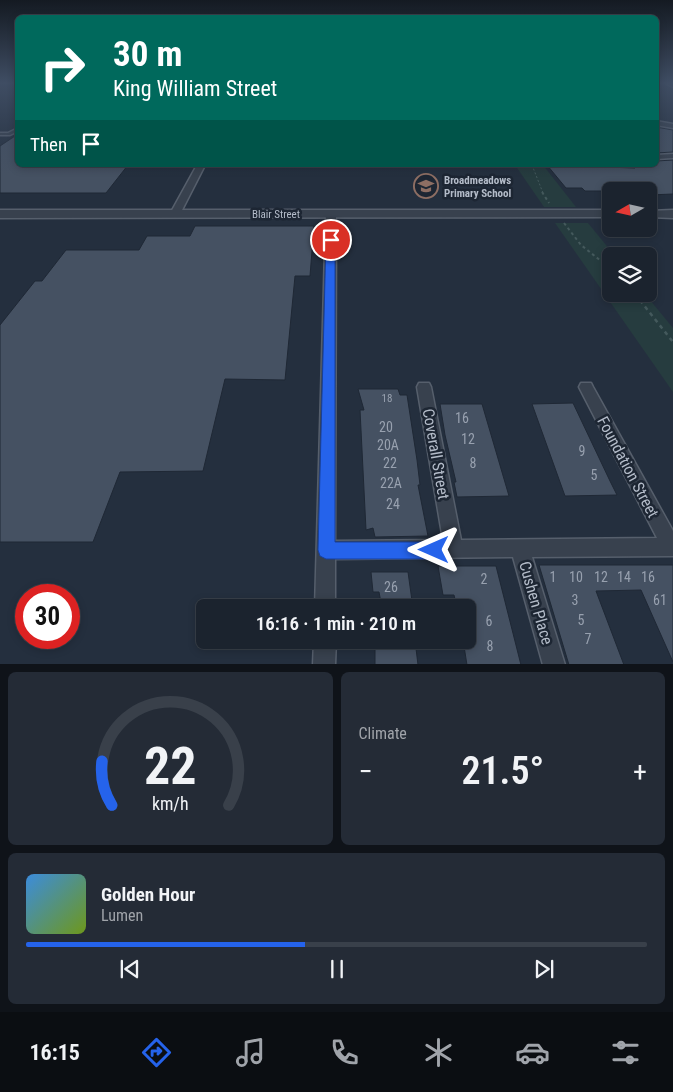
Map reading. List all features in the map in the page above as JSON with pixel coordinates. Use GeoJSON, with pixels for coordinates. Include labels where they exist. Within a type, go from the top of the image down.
{"type":"FeatureCollection","features":[{"type":"Feature","properties":{"kind":"street"},"geometry":{"type":"LineString","coordinates":[[659,124],[673,126]]}},
{"type":"Feature","properties":{"kind":"street"},"geometry":{"type":"LineString","coordinates":[[659,156],[673,156]]}},
{"type":"Feature","properties":{"kind":"street"},"geometry":{"type":"LineString","coordinates":[[175,214],[200,167]]}},
{"type":"Feature","properties":{"kind":"street","name":"Blair Street"},"geometry":{"type":"LineString","coordinates":[[0,214],[602,214]]}},
{"type":"Feature","properties":{"kind":"street"},"geometry":{"type":"LineString","coordinates":[[325,599],[331,214]]}},
{"type":"Feature","properties":{"kind":"street"},"geometry":{"type":"LineString","coordinates":[[658,214],[673,214]]}},
{"type":"Feature","properties":{"kind":"street","name":"Coverall Street"},"geometry":{"type":"LineString","coordinates":[[424,387],[454,550]]}},
{"type":"Feature","properties":{"kind":"street","name":"Foundation Street"},"geometry":{"type":"LineString","coordinates":[[586,387],[672,546]]}},
{"type":"Feature","properties":{"kind":"street"},"geometry":{"type":"LineString","coordinates":[[520,549],[672,546]]}},
{"type":"Feature","properties":{"kind":"street","name":"Cushen Place"},"geometry":{"type":"LineString","coordinates":[[326,550],[520,549],[554,664]]}},
{"type":"Feature","properties":{"kind":"street"},"geometry":{"type":"LineString","coordinates":[[324,664],[325,649]]}},
{"type":"Feature","properties":{"kind":"lane"},"geometry":{"type":"LineString","coordinates":[[0,134],[10,134],[15,131]]}},
{"type":"Feature","properties":{"kind":"path"},"geometry":{"type":"LineString","coordinates":[[533,167],[542,193],[557,214],[582,245],[602,262]]}},
{"type":"Feature","properties":{"kind":"path"},"geometry":{"type":"LineString","coordinates":[[641,302],[673,342]]}},
{"type":"Feature","properties":{"kind":"green space"},"geometry":{"type":"Polygon","coordinates":[[[516,167],[545,167],[576,207],[544,207],[516,167]]]}},
{"type":"Feature","properties":{"kind":"green space"},"geometry":{"type":"Polygon","coordinates":[[[555,223],[588,223],[608,247],[602,247],[602,290],[555,223]]]}},
{"type":"Feature","properties":{"kind":"green space"},"geometry":{"type":"Polygon","coordinates":[[[610,302],[652,302],[673,328],[673,392],[610,302]]]}},
{"type":"Feature","properties":{"kind":"building"},"geometry":{"type":"Polygon","coordinates":[[[659,128],[673,130],[673,152],[659,153],[659,128]]]}},
{"type":"Feature","properties":{"kind":"building"},"geometry":{"type":"Polygon","coordinates":[[[15,136],[15,167],[126,167],[106,193],[0,193],[0,146],[15,136]]]}},
{"type":"Feature","properties":{"kind":"building"},"geometry":{"type":"Polygon","coordinates":[[[673,160],[673,194],[658,195],[658,182],[602,182],[602,191],[566,188],[549,167],[635,168],[659,167],[659,161],[673,160]]]}},
{"type":"Feature","properties":{"kind":"building"},"geometry":{"type":"Polygon","coordinates":[[[195,226],[314,226],[310,276],[295,276],[285,380],[225,379],[203,471],[120,472],[93,542],[0,542],[0,325],[35,281],[42,281],[66,250],[139,250],[147,236],[190,236],[195,226]]]}},
{"type":"Feature","properties":{"kind":"building"},"geometry":{"type":"Polygon","coordinates":[[[358,389],[398,389],[400,395],[407,395],[417,460],[420,485],[418,485],[428,536],[375,537],[373,528],[366,530],[360,410],[364,410],[358,389]]]}},
{"type":"Feature","properties":{"kind":"building"},"geometry":{"type":"Polygon","coordinates":[[[573,403],[617,495],[565,496],[532,404],[573,403]]]}},
{"type":"Feature","properties":{"kind":"building"},"geometry":{"type":"Polygon","coordinates":[[[440,404],[482,404],[509,496],[457,497],[454,482],[456,482],[440,404]]]}},
{"type":"Feature","properties":{"kind":"building"},"geometry":{"type":"Polygon","coordinates":[[[539,565],[673,565],[673,662],[641,590],[596,591],[624,664],[569,664],[539,565]]]}},
{"type":"Feature","properties":{"kind":"building"},"geometry":{"type":"Polygon","coordinates":[[[438,566],[496,566],[521,664],[467,664],[464,649],[476,649],[476,599],[455,599],[454,595],[443,595],[438,566]]]}},
{"type":"Feature","properties":{"kind":"building"},"geometry":{"type":"Polygon","coordinates":[[[371,572],[408,572],[412,599],[380,599],[379,592],[373,592],[371,572]]]}},
{"type":"Feature","properties":{"kind":"building"},"geometry":{"type":"Polygon","coordinates":[[[375,649],[416,649],[418,664],[375,664],[375,649]]]}},
{"type":"Feature","properties":{"kind":"place","name":"Broadmeadows Primary School"},"geometry":{"type":"Point","coordinates":[426,186]}},
{"type":"Feature","properties":{"kind":"route"},"geometry":{"type":"LineString","coordinates":[[331,240],[326,550],[434,550]]}}]}
